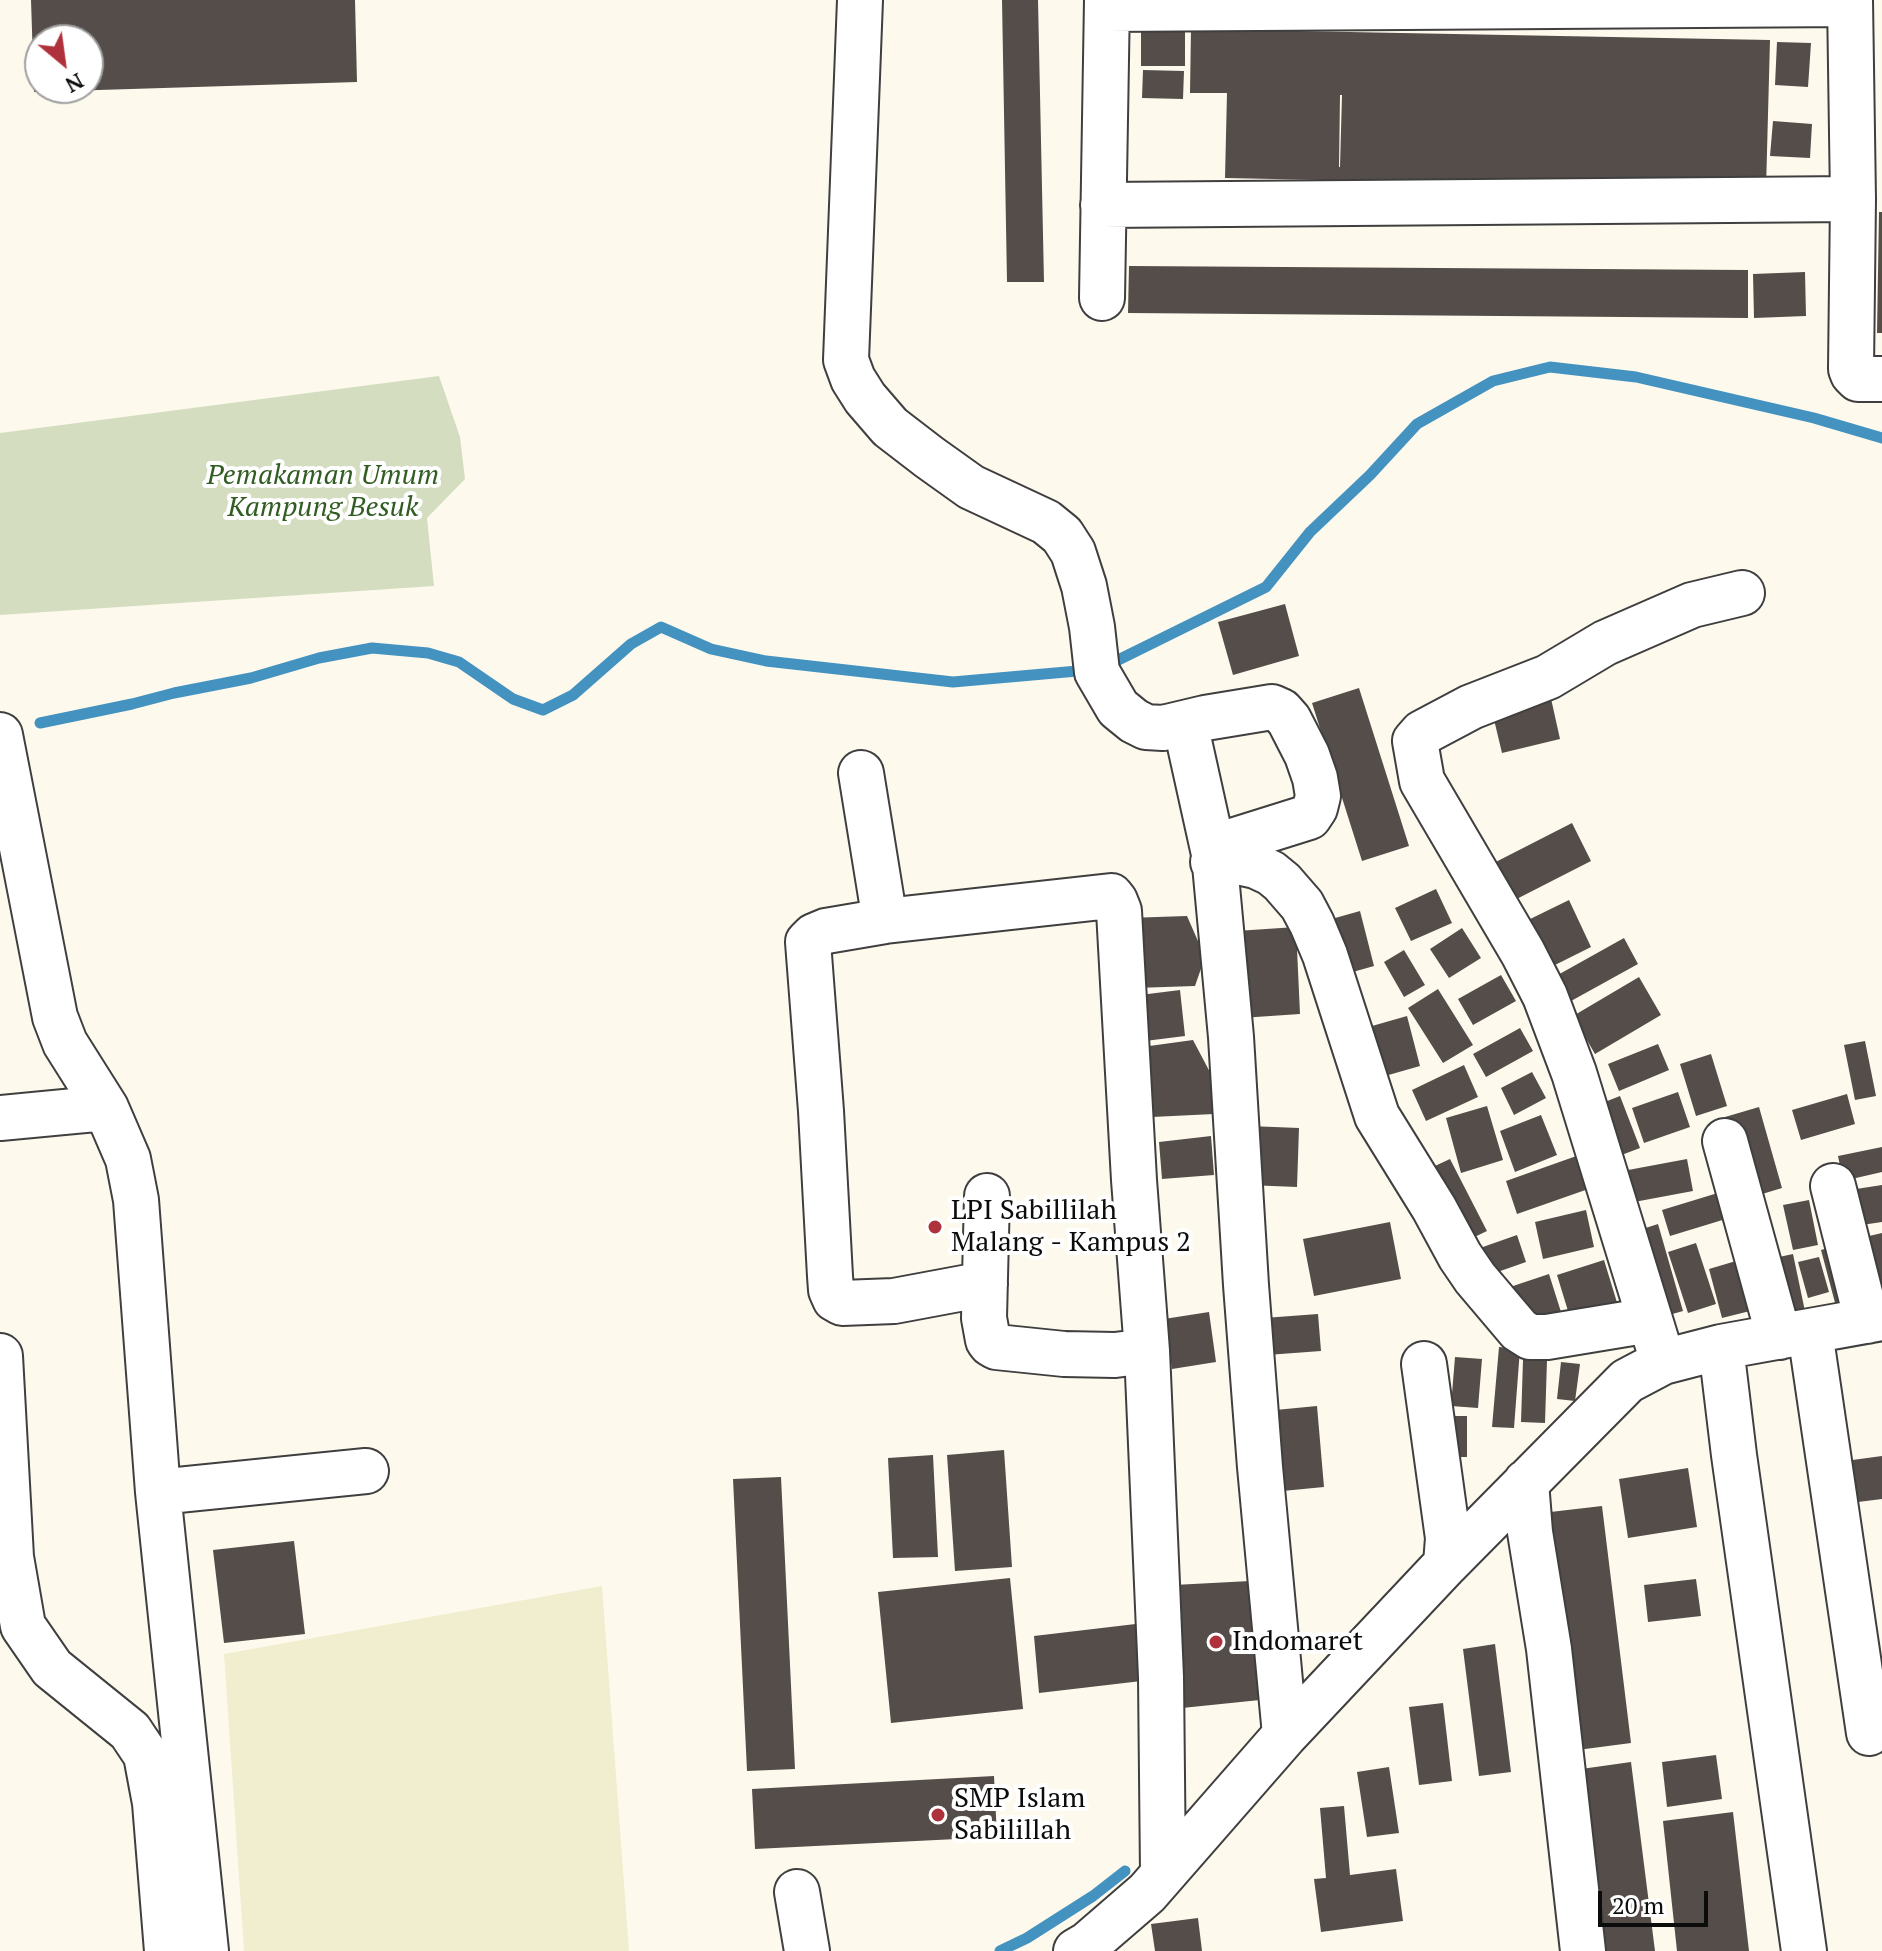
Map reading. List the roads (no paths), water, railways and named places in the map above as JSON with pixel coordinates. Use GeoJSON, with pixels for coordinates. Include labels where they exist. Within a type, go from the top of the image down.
{"type":"FeatureCollection","features":[{"type":"Feature","properties":{"kind":"street"},"geometry":{"type":"LineString","coordinates":[[860,0],[846,360],[849,370],[865,398],[890,427],[971,487],[1046,522],[1062,535],[1073,552],[1080,575],[1092,627],[1097,672],[1118,708],[1134,721],[1154,729],[1272,707],[1289,720],[1315,778],[1318,796],[1315,808],[1309,817],[1226,843],[1219,847],[1213,858]]}},
{"type":"Feature","properties":{"kind":"street"},"geometry":{"type":"LineString","coordinates":[[1102,298],[1108,4],[1850,2],[1853,199],[1851,369],[1858,379],[1882,379]]}},
{"type":"Feature","properties":{"kind":"street"},"geometry":{"type":"LineString","coordinates":[[1103,205],[1853,199]]}},
{"type":"Feature","properties":{"kind":"street"},"geometry":{"type":"LineString","coordinates":[[1663,1362],[1574,1073],[1545,996],[1422,781],[1415,741],[1422,733],[1471,707],[1548,677],[1617,637],[1692,605],[1742,593]]}},
{"type":"Feature","properties":{"kind":"street"},"geometry":{"type":"LineString","coordinates":[[1185,723],[1213,858],[1231,1037],[1260,1467],[1285,1735]]}},
{"type":"Feature","properties":{"kind":"street"},"geometry":{"type":"LineString","coordinates":[[0,735],[55,1017],[65,1043],[106,1108],[128,1159],[136,1200],[158,1492],[206,1951]]}},
{"type":"Feature","properties":{"kind":"street"},"geometry":{"type":"LineString","coordinates":[[861,773],[885,921]]}},
{"type":"Feature","properties":{"kind":"street"},"geometry":{"type":"LineString","coordinates":[[1213,858],[1256,866],[1271,873],[1302,905],[1325,955],[1377,1116],[1460,1256],[1519,1330],[1530,1337],[1547,1337],[1650,1320]]}},
{"type":"Feature","properties":{"kind":"street"},"geometry":{"type":"LineString","coordinates":[[985,1284],[894,1301],[842,1303],[835,1299],[831,1290],[808,942],[826,931],[885,921],[1111,896],[1119,911],[1147,1351],[1161,1677],[1163,1874]]}},
{"type":"Feature","properties":{"kind":"street"},"geometry":{"type":"LineString","coordinates":[[0,1118],[106,1108]]}},
{"type":"Feature","properties":{"kind":"street"},"geometry":{"type":"LineString","coordinates":[[1725,1141],[1795,1334],[1869,1733]]}},
{"type":"Feature","properties":{"kind":"street"},"geometry":{"type":"LineString","coordinates":[[1084,1949],[1147,1893],[1285,1735],[1446,1564],[1627,1381],[1663,1362],[1721,1347],[1874,1319],[1833,1186]]}},
{"type":"Feature","properties":{"kind":"street"},"geometry":{"type":"LineString","coordinates":[[987,1196],[984,1318],[988,1340],[996,1347],[1064,1354],[1115,1355],[1147,1351]]}},
{"type":"Feature","properties":{"kind":"street"},"geometry":{"type":"LineString","coordinates":[[1721,1347],[1804,1951]]}},
{"type":"Feature","properties":{"kind":"street"},"geometry":{"type":"LineString","coordinates":[[0,1356],[11,1557],[23,1626],[52,1668],[130,1731],[146,1755],[155,1803],[167,1951]]}},
{"type":"Feature","properties":{"kind":"street"},"geometry":{"type":"LineString","coordinates":[[1424,1364],[1448,1538],[1446,1564]]}},
{"type":"Feature","properties":{"kind":"street"},"geometry":{"type":"LineString","coordinates":[[158,1492],[366,1471]]}},
{"type":"Feature","properties":{"kind":"street"},"geometry":{"type":"LineString","coordinates":[[1526,1482],[1583,1951]]}},
{"type":"Feature","properties":{"kind":"street"},"geometry":{"type":"LineString","coordinates":[[797,1892],[807,1951]]}},
{"type":"Feature","properties":{"kind":"waterway"},"geometry":{"type":"LineString","coordinates":[[1106,666],[1266,587],[1310,532],[1370,475],[1417,424],[1493,381],[1550,367],[1636,377],[1814,418],[1882,438]]}},
{"type":"Feature","properties":{"kind":"waterway"},"geometry":{"type":"LineString","coordinates":[[40,723],[251,678],[319,658],[372,648],[428,653],[459,662],[513,699],[543,710],[573,695],[631,644],[661,627],[711,649],[766,661],[953,682],[1089,670]]}},
{"type":"Feature","properties":{"kind":"waterway"},"geometry":{"type":"LineString","coordinates":[[1000,1951],[1027,1938],[1093,1896],[1125,1871]]}},
{"type":"Feature","properties":{"kind":"place","name":"LPI Sabillilah Malang - Kampus 2"},"geometry":{"type":"Point","coordinates":[935,1227]}},
{"type":"Feature","properties":{"kind":"place","name":"Indomaret"},"geometry":{"type":"Point","coordinates":[1216,1642]}},
{"type":"Feature","properties":{"kind":"place","name":"SMP Islam Sabilillah"},"geometry":{"type":"Point","coordinates":[938,1815]}},
{"type":"Feature","properties":{"kind":"park label","name":"Pemakaman Umum Kampung Besuk"},"geometry":{"type":"Point","coordinates":[323,492]}}]}
